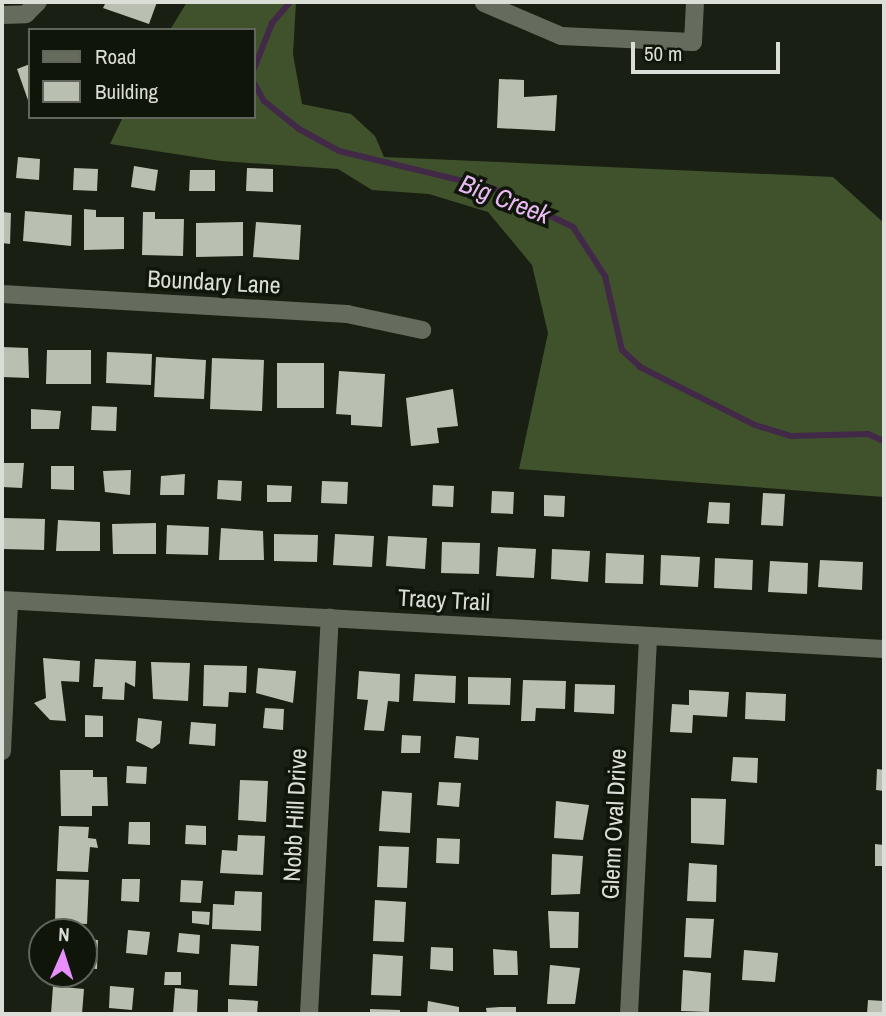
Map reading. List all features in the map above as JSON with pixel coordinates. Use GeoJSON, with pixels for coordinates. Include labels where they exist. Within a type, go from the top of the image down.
{"type":"FeatureCollection","features":[{"type":"Feature","properties":{"kind":"street"},"geometry":{"type":"LineString","coordinates":[[2,15],[26,14],[38,2]]}},
{"type":"Feature","properties":{"kind":"street"},"geometry":{"type":"LineString","coordinates":[[484,3],[561,36],[693,43],[695,2]]}},
{"type":"Feature","properties":{"kind":"street","name":"Boundary Lane"},"geometry":{"type":"LineString","coordinates":[[2,294],[347,314],[422,330]]}},
{"type":"Feature","properties":{"kind":"street"},"geometry":{"type":"LineString","coordinates":[[2,751],[5,601]]}},
{"type":"Feature","properties":{"kind":"street","name":"Tracy Trail"},"geometry":{"type":"LineString","coordinates":[[5,601],[884,649]]}},
{"type":"Feature","properties":{"kind":"street","name":"Nobb Hill Drive"},"geometry":{"type":"LineString","coordinates":[[309,1014],[330,618]]}},
{"type":"Feature","properties":{"kind":"street","name":"Glenn Oval Drive"},"geometry":{"type":"LineString","coordinates":[[629,1014],[648,636]]}},
{"type":"Feature","properties":{"kind":"green space"},"geometry":{"type":"Polygon","coordinates":[[[187,2],[296,2],[293,54],[302,104],[351,114],[375,136],[384,157],[833,177],[884,223],[884,497],[519,469],[548,333],[532,265],[488,212],[429,194],[372,190],[338,169],[221,161],[110,144],[122,119],[256,119],[256,28],[171,28],[187,2]]]}},
{"type":"Feature","properties":{"kind":"building"},"geometry":{"type":"Polygon","coordinates":[[[106,2],[157,2],[149,24],[103,8],[106,2]]]}},
{"type":"Feature","properties":{"kind":"building"},"geometry":{"type":"Polygon","coordinates":[[[28,65],[28,100],[17,69],[28,65]]]}},
{"type":"Feature","properties":{"kind":"building"},"geometry":{"type":"Polygon","coordinates":[[[499,79],[524,80],[524,97],[557,95],[555,131],[497,128],[499,79]]]}},
{"type":"Feature","properties":{"kind":"building"},"geometry":{"type":"Polygon","coordinates":[[[18,157],[40,159],[39,180],[16,178],[18,157]]]}},
{"type":"Feature","properties":{"kind":"building"},"geometry":{"type":"Polygon","coordinates":[[[134,166],[158,170],[155,191],[131,187],[134,166]]]}},
{"type":"Feature","properties":{"kind":"building"},"geometry":{"type":"Polygon","coordinates":[[[74,168],[98,169],[97,191],[73,190],[74,168]]]}},
{"type":"Feature","properties":{"kind":"building"},"geometry":{"type":"Polygon","coordinates":[[[247,168],[273,169],[273,192],[246,191],[247,168]]]}},
{"type":"Feature","properties":{"kind":"building"},"geometry":{"type":"Polygon","coordinates":[[[190,170],[215,170],[215,191],[189,191],[190,170]]]}},
{"type":"Feature","properties":{"kind":"building"},"geometry":{"type":"Polygon","coordinates":[[[84,209],[96,210],[96,217],[124,217],[124,249],[84,250],[84,209]]]}},
{"type":"Feature","properties":{"kind":"building"},"geometry":{"type":"Polygon","coordinates":[[[25,211],[72,215],[71,246],[23,241],[25,211]]]}},
{"type":"Feature","properties":{"kind":"building"},"geometry":{"type":"Polygon","coordinates":[[[2,212],[11,213],[10,244],[2,243],[2,212]]]}},
{"type":"Feature","properties":{"kind":"building"},"geometry":{"type":"Polygon","coordinates":[[[143,212],[155,212],[155,219],[184,219],[183,256],[142,255],[143,212]]]}},
{"type":"Feature","properties":{"kind":"building"},"geometry":{"type":"Polygon","coordinates":[[[243,222],[243,256],[196,257],[196,223],[243,222]]]}},
{"type":"Feature","properties":{"kind":"building"},"geometry":{"type":"Polygon","coordinates":[[[256,222],[301,225],[299,260],[253,257],[256,222]]]}},
{"type":"Feature","properties":{"kind":"building"},"geometry":{"type":"Polygon","coordinates":[[[2,347],[28,348],[29,378],[2,377],[2,347]]]}},
{"type":"Feature","properties":{"kind":"building"},"geometry":{"type":"Polygon","coordinates":[[[47,350],[91,350],[91,384],[46,384],[47,350]]]}},
{"type":"Feature","properties":{"kind":"building"},"geometry":{"type":"Polygon","coordinates":[[[107,352],[152,354],[151,385],[106,383],[107,352]]]}},
{"type":"Feature","properties":{"kind":"building"},"geometry":{"type":"Polygon","coordinates":[[[156,357],[206,360],[204,399],[154,397],[156,357]]]}},
{"type":"Feature","properties":{"kind":"building"},"geometry":{"type":"Polygon","coordinates":[[[212,358],[264,360],[262,411],[210,409],[212,358]]]}},
{"type":"Feature","properties":{"kind":"building"},"geometry":{"type":"Polygon","coordinates":[[[277,363],[324,363],[324,408],[277,408],[277,363]]]}},
{"type":"Feature","properties":{"kind":"building"},"geometry":{"type":"Polygon","coordinates":[[[339,371],[385,374],[382,427],[351,425],[351,415],[336,414],[339,371]]]}},
{"type":"Feature","properties":{"kind":"building"},"geometry":{"type":"Polygon","coordinates":[[[453,389],[458,426],[437,428],[439,443],[411,446],[406,398],[453,389]]]}},
{"type":"Feature","properties":{"kind":"building"},"geometry":{"type":"Polygon","coordinates":[[[92,406],[117,407],[116,431],[91,430],[92,406]]]}},
{"type":"Feature","properties":{"kind":"building"},"geometry":{"type":"Polygon","coordinates":[[[31,409],[61,411],[59,429],[31,429],[31,409]]]}},
{"type":"Feature","properties":{"kind":"building"},"geometry":{"type":"Polygon","coordinates":[[[2,463],[24,463],[22,488],[2,487],[2,463]]]}},
{"type":"Feature","properties":{"kind":"building"},"geometry":{"type":"Polygon","coordinates":[[[51,466],[74,466],[74,490],[51,489],[51,466]]]}},
{"type":"Feature","properties":{"kind":"building"},"geometry":{"type":"Polygon","coordinates":[[[131,470],[130,495],[105,492],[103,471],[131,470]]]}},
{"type":"Feature","properties":{"kind":"building"},"geometry":{"type":"Polygon","coordinates":[[[185,474],[184,495],[160,495],[161,476],[185,474]]]}},
{"type":"Feature","properties":{"kind":"building"},"geometry":{"type":"Polygon","coordinates":[[[218,480],[242,481],[241,501],[217,499],[218,480]]]}},
{"type":"Feature","properties":{"kind":"building"},"geometry":{"type":"Polygon","coordinates":[[[322,481],[348,482],[347,504],[321,503],[322,481]]]}},
{"type":"Feature","properties":{"kind":"building"},"geometry":{"type":"Polygon","coordinates":[[[267,485],[292,486],[291,502],[267,502],[267,485]]]}},
{"type":"Feature","properties":{"kind":"building"},"geometry":{"type":"Polygon","coordinates":[[[433,485],[454,486],[453,507],[432,506],[433,485]]]}},
{"type":"Feature","properties":{"kind":"building"},"geometry":{"type":"Polygon","coordinates":[[[492,491],[514,492],[513,514],[491,513],[492,491]]]}},
{"type":"Feature","properties":{"kind":"building"},"geometry":{"type":"Polygon","coordinates":[[[763,493],[785,494],[783,526],[761,525],[763,493]]]}},
{"type":"Feature","properties":{"kind":"building"},"geometry":{"type":"Polygon","coordinates":[[[544,495],[565,496],[564,517],[544,516],[544,495]]]}},
{"type":"Feature","properties":{"kind":"building"},"geometry":{"type":"Polygon","coordinates":[[[709,502],[730,503],[729,524],[707,523],[709,502]]]}},
{"type":"Feature","properties":{"kind":"building"},"geometry":{"type":"Polygon","coordinates":[[[4,518],[45,519],[44,550],[3,549],[4,518]]]}},
{"type":"Feature","properties":{"kind":"building"},"geometry":{"type":"Polygon","coordinates":[[[58,520],[100,522],[100,551],[56,551],[58,520]]]}},
{"type":"Feature","properties":{"kind":"building"},"geometry":{"type":"Polygon","coordinates":[[[156,523],[156,554],[113,554],[112,524],[156,523]]]}},
{"type":"Feature","properties":{"kind":"building"},"geometry":{"type":"Polygon","coordinates":[[[167,525],[209,527],[208,555],[166,554],[167,525]]]}},
{"type":"Feature","properties":{"kind":"building"},"geometry":{"type":"Polygon","coordinates":[[[221,528],[263,531],[264,560],[219,560],[221,528]]]}},
{"type":"Feature","properties":{"kind":"building"},"geometry":{"type":"Polygon","coordinates":[[[274,534],[318,535],[317,562],[274,561],[274,534]]]}},
{"type":"Feature","properties":{"kind":"building"},"geometry":{"type":"Polygon","coordinates":[[[335,534],[374,536],[372,567],[333,565],[335,534]]]}},
{"type":"Feature","properties":{"kind":"building"},"geometry":{"type":"Polygon","coordinates":[[[388,536],[427,538],[425,569],[386,566],[388,536]]]}},
{"type":"Feature","properties":{"kind":"building"},"geometry":{"type":"Polygon","coordinates":[[[442,542],[480,543],[479,574],[441,573],[442,542]]]}},
{"type":"Feature","properties":{"kind":"building"},"geometry":{"type":"Polygon","coordinates":[[[498,547],[536,549],[534,578],[496,576],[498,547]]]}},
{"type":"Feature","properties":{"kind":"building"},"geometry":{"type":"Polygon","coordinates":[[[552,549],[590,551],[588,582],[551,579],[552,549]]]}},
{"type":"Feature","properties":{"kind":"building"},"geometry":{"type":"Polygon","coordinates":[[[606,553],[644,555],[643,584],[605,583],[606,553]]]}},
{"type":"Feature","properties":{"kind":"building"},"geometry":{"type":"Polygon","coordinates":[[[661,555],[700,557],[698,587],[660,585],[661,555]]]}},
{"type":"Feature","properties":{"kind":"building"},"geometry":{"type":"Polygon","coordinates":[[[715,558],[753,560],[752,590],[714,588],[715,558]]]}},
{"type":"Feature","properties":{"kind":"building"},"geometry":{"type":"Polygon","coordinates":[[[820,560],[863,562],[862,590],[818,587],[820,560]]]}},
{"type":"Feature","properties":{"kind":"building"},"geometry":{"type":"Polygon","coordinates":[[[770,561],[808,563],[807,594],[768,592],[770,561]]]}},
{"type":"Feature","properties":{"kind":"building"},"geometry":{"type":"Polygon","coordinates":[[[43,658],[80,661],[79,682],[61,681],[66,721],[50,720],[34,703],[46,698],[43,658]]]}},
{"type":"Feature","properties":{"kind":"building"},"geometry":{"type":"Polygon","coordinates":[[[95,659],[136,661],[135,687],[125,682],[124,700],[102,699],[103,687],[93,687],[95,659]]]}},
{"type":"Feature","properties":{"kind":"building"},"geometry":{"type":"Polygon","coordinates":[[[151,662],[190,663],[188,701],[153,699],[151,662]]]}},
{"type":"Feature","properties":{"kind":"building"},"geometry":{"type":"Polygon","coordinates":[[[204,665],[247,666],[246,693],[229,692],[228,707],[203,706],[204,665]]]}},
{"type":"Feature","properties":{"kind":"building"},"geometry":{"type":"Polygon","coordinates":[[[258,668],[296,671],[293,703],[256,693],[258,668]]]}},
{"type":"Feature","properties":{"kind":"building"},"geometry":{"type":"Polygon","coordinates":[[[359,671],[400,674],[399,702],[388,701],[384,731],[364,730],[368,700],[357,699],[359,671]]]}},
{"type":"Feature","properties":{"kind":"building"},"geometry":{"type":"Polygon","coordinates":[[[415,674],[456,676],[455,703],[413,701],[415,674]]]}},
{"type":"Feature","properties":{"kind":"building"},"geometry":{"type":"Polygon","coordinates":[[[468,677],[511,678],[510,705],[468,704],[468,677]]]}},
{"type":"Feature","properties":{"kind":"building"},"geometry":{"type":"Polygon","coordinates":[[[523,680],[566,681],[565,709],[536,708],[535,721],[521,721],[523,680]]]}},
{"type":"Feature","properties":{"kind":"building"},"geometry":{"type":"Polygon","coordinates":[[[575,684],[615,685],[614,714],[574,712],[575,684]]]}},
{"type":"Feature","properties":{"kind":"building"},"geometry":{"type":"Polygon","coordinates":[[[689,690],[729,692],[727,717],[693,715],[692,733],[670,732],[672,704],[689,705],[689,690]]]}},
{"type":"Feature","properties":{"kind":"building"},"geometry":{"type":"Polygon","coordinates":[[[746,692],[786,694],[785,721],[745,719],[746,692]]]}},
{"type":"Feature","properties":{"kind":"building"},"geometry":{"type":"Polygon","coordinates":[[[265,708],[284,709],[283,730],[263,728],[265,708]]]}},
{"type":"Feature","properties":{"kind":"building"},"geometry":{"type":"Polygon","coordinates":[[[85,715],[103,716],[103,737],[85,737],[85,715]]]}},
{"type":"Feature","properties":{"kind":"building"},"geometry":{"type":"Polygon","coordinates":[[[138,718],[162,721],[160,743],[152,749],[136,741],[138,718]]]}},
{"type":"Feature","properties":{"kind":"building"},"geometry":{"type":"Polygon","coordinates":[[[191,722],[216,724],[215,746],[189,744],[191,722]]]}},
{"type":"Feature","properties":{"kind":"building"},"geometry":{"type":"Polygon","coordinates":[[[402,735],[421,736],[420,753],[401,753],[402,735]]]}},
{"type":"Feature","properties":{"kind":"building"},"geometry":{"type":"Polygon","coordinates":[[[456,736],[479,738],[478,760],[454,758],[456,736]]]}},
{"type":"Feature","properties":{"kind":"building"},"geometry":{"type":"Polygon","coordinates":[[[733,757],[758,758],[757,783],[731,781],[733,757]]]}},
{"type":"Feature","properties":{"kind":"building"},"geometry":{"type":"Polygon","coordinates":[[[127,766],[147,767],[146,784],[126,783],[127,766]]]}},
{"type":"Feature","properties":{"kind":"building"},"geometry":{"type":"Polygon","coordinates":[[[877,769],[884,770],[884,791],[876,790],[877,769]]]}},
{"type":"Feature","properties":{"kind":"building"},"geometry":{"type":"Polygon","coordinates":[[[60,770],[93,770],[93,777],[107,777],[108,806],[92,806],[92,816],[61,816],[60,770]]]}},
{"type":"Feature","properties":{"kind":"building"},"geometry":{"type":"Polygon","coordinates":[[[240,780],[268,781],[266,822],[238,820],[240,780]]]}},
{"type":"Feature","properties":{"kind":"building"},"geometry":{"type":"Polygon","coordinates":[[[439,782],[461,783],[459,807],[437,805],[439,782]]]}},
{"type":"Feature","properties":{"kind":"building"},"geometry":{"type":"Polygon","coordinates":[[[382,791],[412,793],[410,833],[379,831],[382,791]]]}},
{"type":"Feature","properties":{"kind":"building"},"geometry":{"type":"Polygon","coordinates":[[[691,798],[726,799],[724,845],[691,843],[691,798]]]}},
{"type":"Feature","properties":{"kind":"building"},"geometry":{"type":"Polygon","coordinates":[[[556,801],[589,805],[583,840],[554,838],[556,801]]]}},
{"type":"Feature","properties":{"kind":"building"},"geometry":{"type":"Polygon","coordinates":[[[129,822],[150,822],[150,845],[128,844],[129,822]]]}},
{"type":"Feature","properties":{"kind":"building"},"geometry":{"type":"Polygon","coordinates":[[[186,825],[206,826],[206,845],[185,844],[186,825]]]}},
{"type":"Feature","properties":{"kind":"building"},"geometry":{"type":"Polygon","coordinates":[[[59,826],[89,827],[88,838],[96,839],[98,848],[90,847],[88,872],[57,871],[59,826]]]}},
{"type":"Feature","properties":{"kind":"building"},"geometry":{"type":"Polygon","coordinates":[[[238,835],[265,836],[263,875],[220,873],[222,850],[237,851],[238,835]]]}},
{"type":"Feature","properties":{"kind":"building"},"geometry":{"type":"Polygon","coordinates":[[[437,838],[460,839],[459,864],[436,863],[437,838]]]}},
{"type":"Feature","properties":{"kind":"building"},"geometry":{"type":"Polygon","coordinates":[[[875,844],[884,845],[884,866],[875,866],[875,844]]]}},
{"type":"Feature","properties":{"kind":"building"},"geometry":{"type":"Polygon","coordinates":[[[379,846],[409,847],[407,888],[377,887],[379,846]]]}},
{"type":"Feature","properties":{"kind":"building"},"geometry":{"type":"Polygon","coordinates":[[[552,854],[583,856],[580,894],[551,895],[552,854]]]}},
{"type":"Feature","properties":{"kind":"building"},"geometry":{"type":"Polygon","coordinates":[[[689,863],[717,865],[716,902],[687,901],[689,863]]]}},
{"type":"Feature","properties":{"kind":"building"},"geometry":{"type":"Polygon","coordinates":[[[56,879],[89,880],[87,918],[55,918],[56,879]]]}},
{"type":"Feature","properties":{"kind":"building"},"geometry":{"type":"Polygon","coordinates":[[[122,879],[140,879],[139,902],[121,901],[122,879]]]}},
{"type":"Feature","properties":{"kind":"building"},"geometry":{"type":"Polygon","coordinates":[[[181,880],[203,881],[201,903],[180,902],[181,880]]]}},
{"type":"Feature","properties":{"kind":"building"},"geometry":{"type":"Polygon","coordinates":[[[235,891],[262,892],[261,931],[212,929],[213,904],[234,905],[235,891]]]}},
{"type":"Feature","properties":{"kind":"building"},"geometry":{"type":"Polygon","coordinates":[[[375,900],[406,902],[404,942],[373,941],[375,900]]]}},
{"type":"Feature","properties":{"kind":"building"},"geometry":{"type":"Polygon","coordinates":[[[192,911],[210,912],[209,925],[192,923],[192,911]]]}},
{"type":"Feature","properties":{"kind":"building"},"geometry":{"type":"Polygon","coordinates":[[[548,911],[579,912],[578,948],[550,948],[548,911]]]}},
{"type":"Feature","properties":{"kind":"building"},"geometry":{"type":"Polygon","coordinates":[[[686,918],[714,919],[711,958],[684,957],[686,918]]]}},
{"type":"Feature","properties":{"kind":"building"},"geometry":{"type":"Polygon","coordinates":[[[128,930],[150,932],[147,955],[126,953],[128,930]]]}},
{"type":"Feature","properties":{"kind":"building"},"geometry":{"type":"Polygon","coordinates":[[[179,933],[200,935],[199,954],[177,952],[179,933]]]}},
{"type":"Feature","properties":{"kind":"building"},"geometry":{"type":"Polygon","coordinates":[[[231,944],[259,946],[257,986],[229,985],[231,944]]]}},
{"type":"Feature","properties":{"kind":"building"},"geometry":{"type":"Polygon","coordinates":[[[431,947],[453,948],[453,971],[430,969],[431,947]]]}},
{"type":"Feature","properties":{"kind":"building"},"geometry":{"type":"Polygon","coordinates":[[[493,949],[517,951],[518,975],[494,975],[493,949]]]}},
{"type":"Feature","properties":{"kind":"building"},"geometry":{"type":"Polygon","coordinates":[[[744,950],[778,953],[775,982],[742,980],[744,950]]]}},
{"type":"Feature","properties":{"kind":"building"},"geometry":{"type":"Polygon","coordinates":[[[373,954],[403,956],[401,996],[371,995],[373,954]]]}},
{"type":"Feature","properties":{"kind":"building"},"geometry":{"type":"Polygon","coordinates":[[[550,965],[580,968],[575,1004],[547,1004],[550,965]]]}},
{"type":"Feature","properties":{"kind":"building"},"geometry":{"type":"Polygon","coordinates":[[[683,970],[711,973],[709,1012],[681,1011],[683,970]]]}},
{"type":"Feature","properties":{"kind":"building"},"geometry":{"type":"Polygon","coordinates":[[[165,972],[181,972],[181,985],[164,985],[165,972]]]}},
{"type":"Feature","properties":{"kind":"building"},"geometry":{"type":"Polygon","coordinates":[[[110,986],[134,988],[132,1010],[109,1008],[110,986]]]}},
{"type":"Feature","properties":{"kind":"building"},"geometry":{"type":"Polygon","coordinates":[[[53,988],[84,989],[82,1014],[51,1014],[53,988]]]}},
{"type":"Feature","properties":{"kind":"building"},"geometry":{"type":"Polygon","coordinates":[[[175,988],[198,990],[197,1014],[173,1014],[175,988]]]}},
{"type":"Feature","properties":{"kind":"building"},"geometry":{"type":"Polygon","coordinates":[[[228,999],[258,1001],[257,1014],[228,1014],[228,999]]]}},
{"type":"Feature","properties":{"kind":"building"},"geometry":{"type":"Polygon","coordinates":[[[868,1000],[884,1001],[884,1014],[867,1014],[868,1000]]]}},
{"type":"Feature","properties":{"kind":"building"},"geometry":{"type":"Polygon","coordinates":[[[428,1001],[459,1007],[459,1014],[427,1014],[428,1001]]]}},
{"type":"Feature","properties":{"kind":"building"},"geometry":{"type":"Polygon","coordinates":[[[516,1007],[516,1014],[487,1014],[486,1008],[516,1007]]]}},
{"type":"Feature","properties":{"kind":"building"},"geometry":{"type":"Polygon","coordinates":[[[370,1009],[400,1010],[400,1014],[370,1014],[370,1009]]]}},
{"type":"Feature","properties":{"kind":"waterway","name":"Big Creek"},"geometry":{"type":"LineString","coordinates":[[256,64],[272,23],[290,2]]}},
{"type":"Feature","properties":{"kind":"waterway","name":"Big Creek"},"geometry":{"type":"LineString","coordinates":[[256,87],[264,101],[299,129],[339,151],[492,188],[573,227],[605,276],[622,350],[640,367],[755,425],[791,436],[868,434],[884,441]]}}]}
